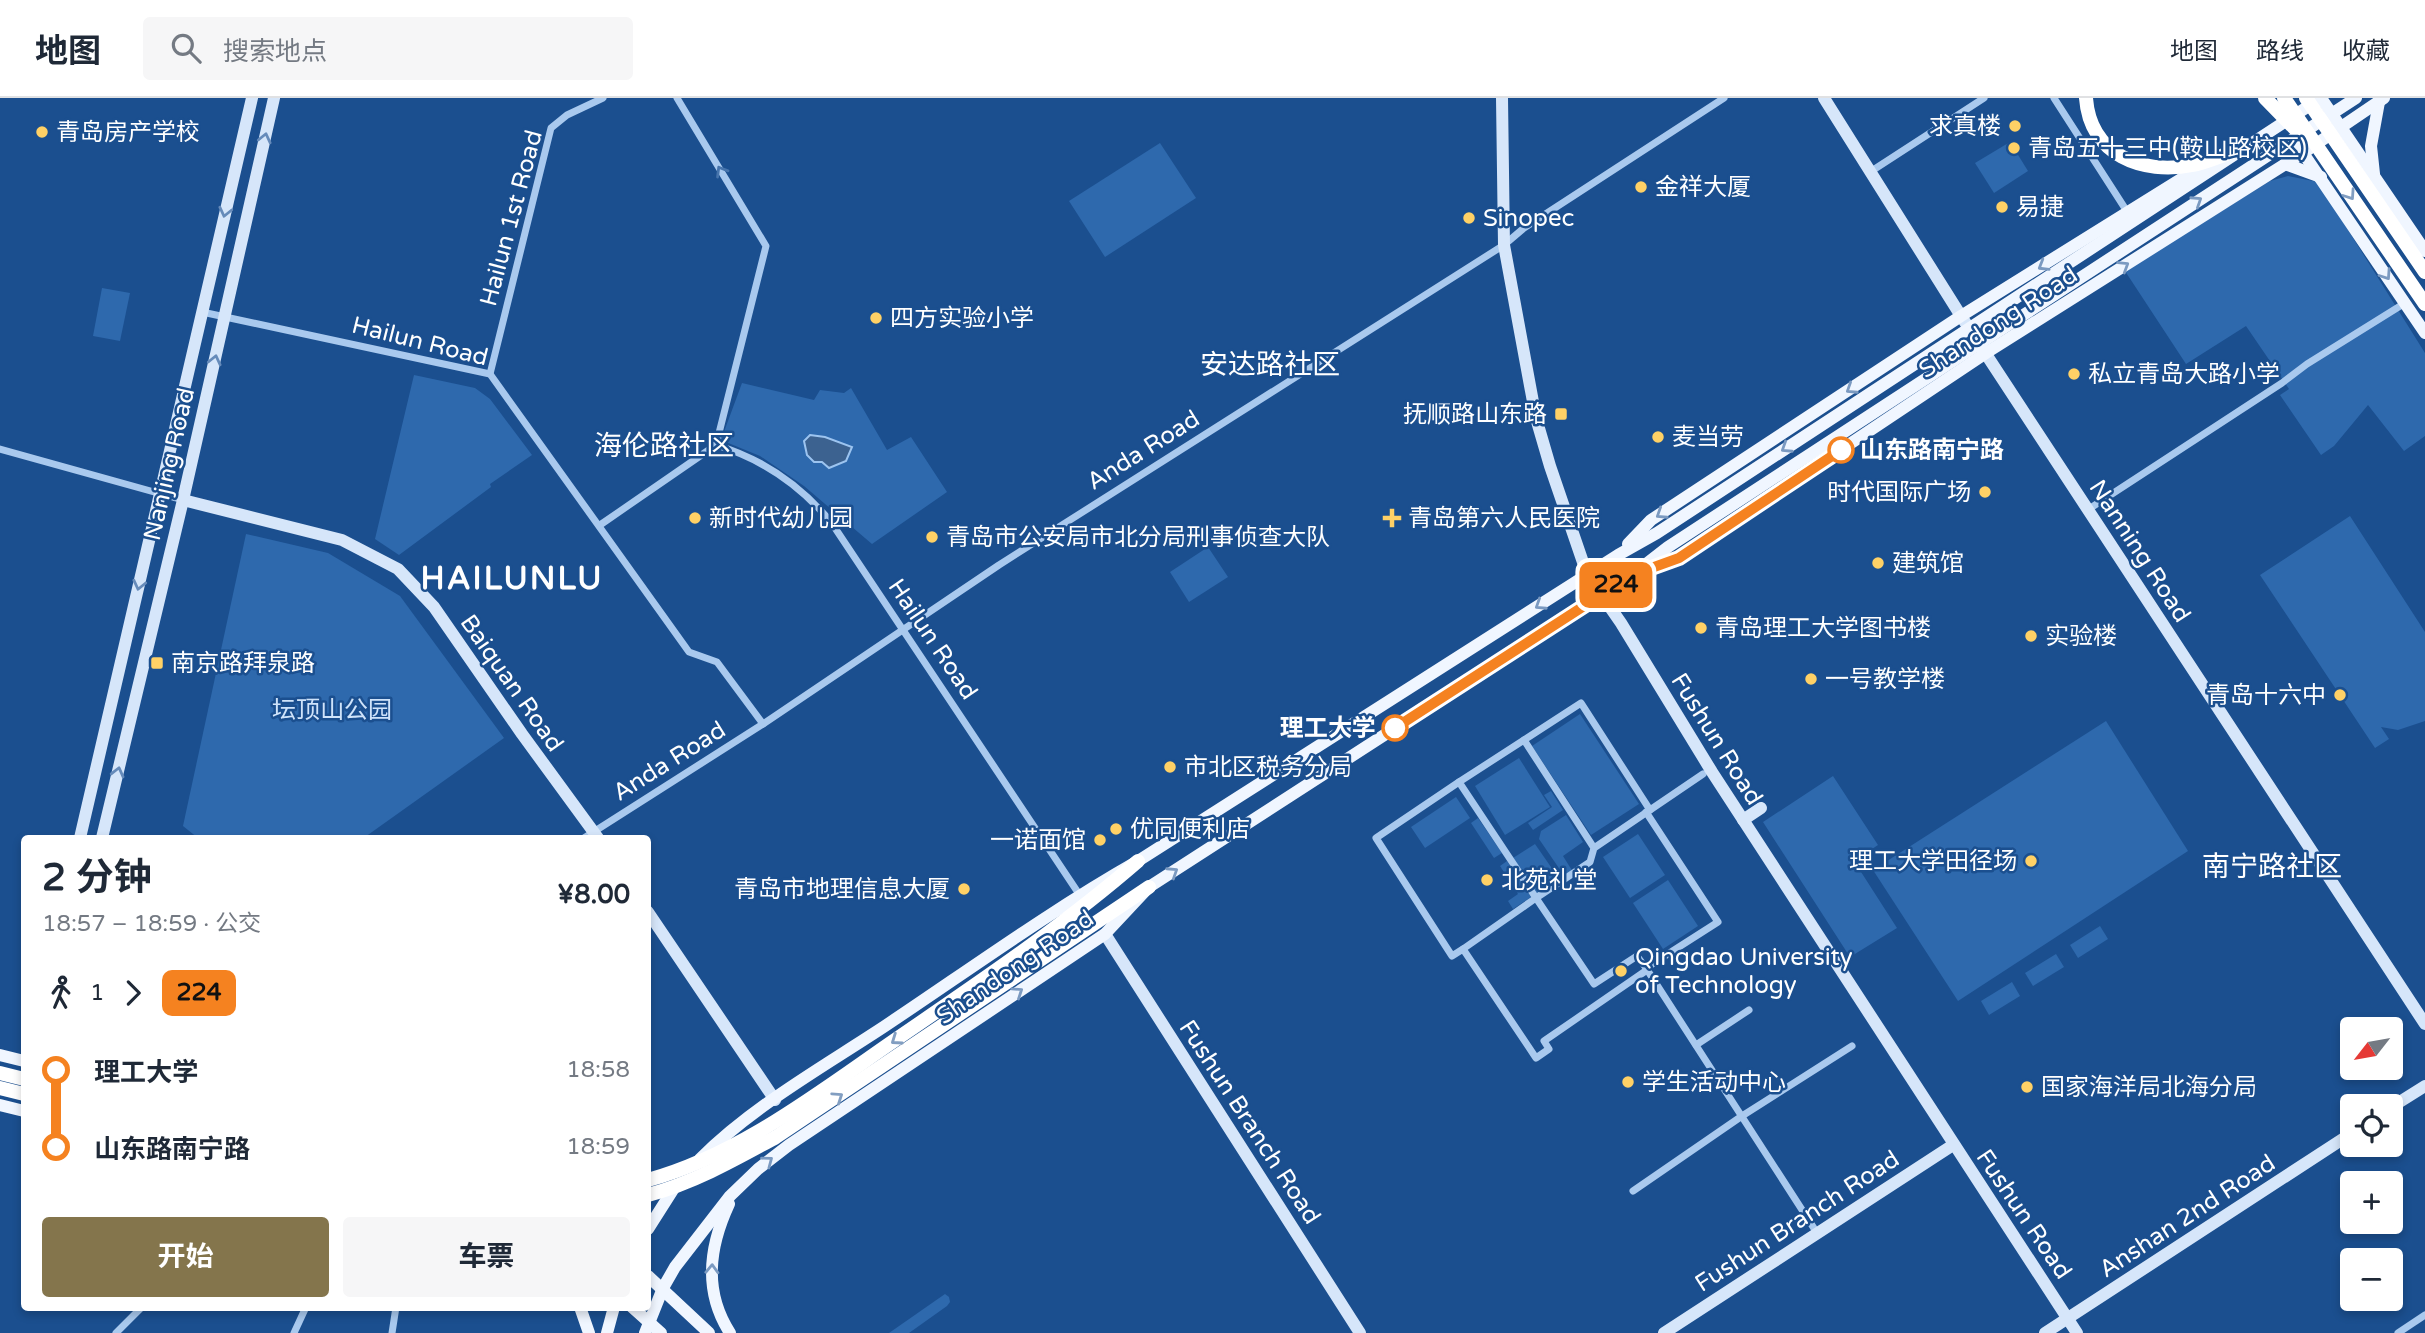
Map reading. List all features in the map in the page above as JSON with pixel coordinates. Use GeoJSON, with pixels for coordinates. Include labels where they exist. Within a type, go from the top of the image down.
{"type":"FeatureCollection","features":[{"type":"Feature","properties":{"kind":"highway"},"geometry":{"type":"LineString","coordinates":[[2086,98],[2087,115],[2102,142],[2131,162],[2162,168],[2194,165],[2249,145]]}},
{"type":"Feature","properties":{"kind":"highway"},"geometry":{"type":"LineString","coordinates":[[2265,98],[2326,172],[2425,304]]}},
{"type":"Feature","properties":{"kind":"highway"},"geometry":{"type":"LineString","coordinates":[[2284,98],[2326,172]]}},
{"type":"Feature","properties":{"kind":"highway"},"geometry":{"type":"LineString","coordinates":[[2306,98],[2425,272]]}},
{"type":"Feature","properties":{"kind":"highway"},"geometry":{"type":"LineString","coordinates":[[651,1181],[716,1154],[769,1125],[1032,945],[1138,861]]}},
{"type":"Feature","properties":{"kind":"highway"},"geometry":{"type":"LineString","coordinates":[[651,1194],[720,1167],[776,1138],[1149,887]]}},
{"type":"Feature","properties":{"kind":"highway"},"geometry":{"type":"LineString","coordinates":[[0,1073],[21,1078]]}},
{"type":"Feature","properties":{"kind":"highway"},"geometry":{"type":"LineString","coordinates":[[0,1088],[21,1093]]}},
{"type":"Feature","properties":{"kind":"main road"},"geometry":{"type":"LineString","coordinates":[[2271,98],[2303,153],[2326,172],[2425,333]]}},
{"type":"Feature","properties":{"kind":"main road","name":"Shandong Road"},"geometry":{"type":"LineString","coordinates":[[1618,555],[1651,520],[1961,316],[2128,213],[2306,98]]}},
{"type":"Feature","properties":{"kind":"main road","name":"Shandong Road"},"geometry":{"type":"LineString","coordinates":[[651,1224],[671,1191],[715,1145],[775,1100],[1079,894],[1138,861],[1668,525],[2321,98]]}},
{"type":"Feature","properties":{"kind":"main road"},"geometry":{"type":"LineString","coordinates":[[2321,98],[2425,251]]}},
{"type":"Feature","properties":{"kind":"main road","name":"Shandong Road"},"geometry":{"type":"LineString","coordinates":[[647,1327],[663,1288],[700,1233],[736,1188],[789,1145],[1105,934],[1149,887],[1632,575],[1668,547],[2356,98]]}},
{"type":"Feature","properties":{"kind":"main road","name":"Shandong Road"},"geometry":{"type":"LineString","coordinates":[[1632,575],[1679,558],[1986,353],[2303,153],[2382,100]]}},
{"type":"Feature","properties":{"kind":"main road"},"geometry":{"type":"LineString","coordinates":[[2374,175],[2371,146],[2382,100]]}},
{"type":"Feature","properties":{"kind":"main road"},"geometry":{"type":"LineString","coordinates":[[2285,164],[2326,172]]}},
{"type":"Feature","properties":{"kind":"main road"},"geometry":{"type":"LineString","coordinates":[[0,1055],[21,1060]]}},
{"type":"Feature","properties":{"kind":"main road"},"geometry":{"type":"LineString","coordinates":[[0,1105],[21,1110]]}},
{"type":"Feature","properties":{"kind":"main road"},"geometry":{"type":"LineString","coordinates":[[651,1181],[681,1170],[715,1145]]}},
{"type":"Feature","properties":{"kind":"main road"},"geometry":{"type":"LineString","coordinates":[[730,1333],[717,1307],[710,1269],[717,1231],[736,1188]]}},
{"type":"Feature","properties":{"kind":"main road"},"geometry":{"type":"LineString","coordinates":[[651,1278],[709,1333]]}},
{"type":"Feature","properties":{"kind":"main road"},"geometry":{"type":"LineString","coordinates":[[581,1311],[589,1333]]}},
{"type":"Feature","properties":{"kind":"main road"},"geometry":{"type":"LineString","coordinates":[[607,1333],[613,1311]]}},
{"type":"Feature","properties":{"kind":"main road"},"geometry":{"type":"LineString","coordinates":[[635,1311],[647,1327],[661,1333]]}},
{"type":"Feature","properties":{"kind":"street","name":"Nanjing Road"},"geometry":{"type":"LineString","coordinates":[[81,835],[252,98]]}},
{"type":"Feature","properties":{"kind":"street","name":"Nanjing Road"},"geometry":{"type":"LineString","coordinates":[[103,835],[183,500],[274,98]]}},
{"type":"Feature","properties":{"kind":"street","name":"Hailun 1st Road"},"geometry":{"type":"LineString","coordinates":[[490,374],[551,128],[567,115],[603,98]]}},
{"type":"Feature","properties":{"kind":"street"},"geometry":{"type":"LineString","coordinates":[[600,525],[716,445],[766,246],[677,98]]}},
{"type":"Feature","properties":{"kind":"street","name":"Fushun Road"},"geometry":{"type":"LineString","coordinates":[[1502,98],[1504,245],[1536,418],[1587,574],[1602,594],[1706,772],[1743,820],[2077,1333]]}},
{"type":"Feature","properties":{"kind":"street","name":"Anda Road"},"geometry":{"type":"LineString","coordinates":[[594,835],[1011,557],[1504,245],[1524,229],[1724,98]]}},
{"type":"Feature","properties":{"kind":"street","name":"Nanning Road"},"geometry":{"type":"LineString","coordinates":[[1824,98],[1961,316],[2425,1024]]}},
{"type":"Feature","properties":{"kind":"street"},"geometry":{"type":"LineString","coordinates":[[1870,172],[1984,98]]}},
{"type":"Feature","properties":{"kind":"street"},"geometry":{"type":"LineString","coordinates":[[2054,98],[2128,213]]}},
{"type":"Feature","properties":{"kind":"street"},"geometry":{"type":"LineString","coordinates":[[2089,509],[2307,364],[2405,303]]}},
{"type":"Feature","properties":{"kind":"street","name":"Hailun Road"},"geometry":{"type":"LineString","coordinates":[[202,312],[490,374],[689,652],[717,662],[763,724]]}},
{"type":"Feature","properties":{"kind":"street","name":"Hailun Road"},"geometry":{"type":"LineString","coordinates":[[716,445],[756,460],[783,475],[835,528],[1079,894]]}},
{"type":"Feature","properties":{"kind":"street"},"geometry":{"type":"LineString","coordinates":[[0,449],[183,500]]}},
{"type":"Feature","properties":{"kind":"street","name":"Baiquan Road"},"geometry":{"type":"LineString","coordinates":[[183,500],[342,540],[398,569],[434,607],[591,835]]}},
{"type":"Feature","properties":{"kind":"street"},"geometry":{"type":"LineString","coordinates":[[1464,949],[1536,1058],[1549,1049],[1544,1041],[1718,922],[1648,811],[1581,703],[1376,838],[1452,956],[1590,862],[1594,848],[1648,811],[1706,772]]}},
{"type":"Feature","properties":{"kind":"street"},"geometry":{"type":"LineString","coordinates":[[1524,740],[1594,848]]}},
{"type":"Feature","properties":{"kind":"street"},"geometry":{"type":"LineString","coordinates":[[1459,782],[1594,985],[1637,956],[1817,1233]]}},
{"type":"Feature","properties":{"kind":"street"},"geometry":{"type":"LineString","coordinates":[[1743,820],[1761,808]]}},
{"type":"Feature","properties":{"kind":"street"},"geometry":{"type":"LineString","coordinates":[[651,916],[775,1100]]}},
{"type":"Feature","properties":{"kind":"street","name":"Fushun Branch Road"},"geometry":{"type":"LineString","coordinates":[[1105,934],[1360,1333]]}},
{"type":"Feature","properties":{"kind":"street"},"geometry":{"type":"LineString","coordinates":[[1696,1045],[1749,1010]]}},
{"type":"Feature","properties":{"kind":"street"},"geometry":{"type":"LineString","coordinates":[[1633,1191],[1742,1116],[1852,1046]]}},
{"type":"Feature","properties":{"kind":"street"},"geometry":{"type":"LineString","coordinates":[[2403,1100],[2425,1086]]}},
{"type":"Feature","properties":{"kind":"street","name":"Anshan 2nd Road"},"geometry":{"type":"LineString","coordinates":[[2045,1333],[2340,1141]]}},
{"type":"Feature","properties":{"kind":"street","name":"Fushun Branch Road"},"geometry":{"type":"LineString","coordinates":[[1664,1333],[1953,1145]]}},
{"type":"Feature","properties":{"kind":"street"},"geometry":{"type":"LineString","coordinates":[[116,1333],[138,1311]]}},
{"type":"Feature","properties":{"kind":"street"},"geometry":{"type":"LineString","coordinates":[[294,1333],[304,1311]]}},
{"type":"Feature","properties":{"kind":"street"},"geometry":{"type":"LineString","coordinates":[[392,1333],[395,1311]]}},
{"type":"Feature","properties":{"kind":"street"},"geometry":{"type":"LineString","coordinates":[[2398,1333],[2425,1315]]}},
{"type":"Feature","properties":{"kind":"green space"},"geometry":{"type":"Polygon","coordinates":[[[2010,142],[2028,171],[1994,193],[1975,163],[2010,142]]]}},
{"type":"Feature","properties":{"kind":"green space"},"geometry":{"type":"Polygon","coordinates":[[[1160,143],[1196,198],[1105,257],[1069,201],[1160,143]]]}},
{"type":"Feature","properties":{"kind":"green space"},"geometry":{"type":"Polygon","coordinates":[[[2288,176],[2318,182],[2425,353],[2425,436],[2404,451],[2368,405],[2334,446],[2321,455],[2280,395],[2289,389],[2246,326],[2186,364],[2125,271],[2270,181],[2288,176]]]}},
{"type":"Feature","properties":{"kind":"green space"},"geometry":{"type":"Polygon","coordinates":[[[102,288],[130,293],[120,341],[93,336],[102,288]]]}},
{"type":"Feature","properties":{"kind":"green space"},"geometry":{"type":"Polygon","coordinates":[[[414,375],[475,388],[490,399],[532,455],[399,555],[375,539],[414,375]]]}},
{"type":"Feature","properties":{"kind":"green space"},"geometry":{"type":"Polygon","coordinates":[[[742,383],[814,400],[820,390],[844,393],[851,388],[887,450],[911,437],[947,492],[872,544],[804,486],[760,456],[721,440],[742,383]]]}},
{"type":"Feature","properties":{"kind":"green space"},"geometry":{"type":"Polygon","coordinates":[[[2350,516],[2425,632],[2425,721],[2398,730],[2381,727],[2389,739],[2375,748],[2260,575],[2350,516]]]}},
{"type":"Feature","properties":{"kind":"green space","name":"坛顶山公园"},"geometry":{"type":"Polygon","coordinates":[[[246,534],[328,553],[400,596],[504,738],[368,835],[194,835],[183,826],[246,534]]]}},
{"type":"Feature","properties":{"kind":"green space"},"geometry":{"type":"Polygon","coordinates":[[[1208,547],[1228,577],[1189,602],[1170,572],[1208,547]]]}},
{"type":"Feature","properties":{"kind":"green space"},"geometry":{"type":"Polygon","coordinates":[[[1580,714],[1639,804],[1591,835],[1532,746],[1580,714]]]}},
{"type":"Feature","properties":{"kind":"green space","name":"理工大学田径场"},"geometry":{"type":"Polygon","coordinates":[[[2106,721],[2188,851],[1958,1001],[1873,870],[2106,721]]]}},
{"type":"Feature","properties":{"kind":"green space"},"geometry":{"type":"Polygon","coordinates":[[[1519,758],[1550,807],[1505,835],[1475,786],[1519,758]]]}},
{"type":"Feature","properties":{"kind":"green space"},"geometry":{"type":"Polygon","coordinates":[[[1833,776],[1878,845],[1854,861],[1897,928],[1850,957],[1763,822],[1833,776]]]}},
{"type":"Feature","properties":{"kind":"green space"},"geometry":{"type":"Polygon","coordinates":[[[1551,791],[1563,810],[1533,830],[1528,823],[1552,807],[1544,795],[1551,791]]]}},
{"type":"Feature","properties":{"kind":"green space"},"geometry":{"type":"Polygon","coordinates":[[[1456,797],[1470,818],[1425,848],[1411,827],[1456,797]]]}},
{"type":"Feature","properties":{"kind":"green space"},"geometry":{"type":"Polygon","coordinates":[[[1566,815],[1583,842],[1563,856],[1573,872],[1565,877],[1539,839],[1541,831],[1566,815]]]}},
{"type":"Feature","properties":{"kind":"green space"},"geometry":{"type":"Polygon","coordinates":[[[1478,818],[1502,853],[1494,858],[1471,823],[1478,818]]]}},
{"type":"Feature","properties":{"kind":"green space"},"geometry":{"type":"Polygon","coordinates":[[[1638,834],[1665,875],[1630,898],[1603,857],[1638,834]]]}},
{"type":"Feature","properties":{"kind":"green space"},"geometry":{"type":"Polygon","coordinates":[[[1535,844],[1560,880],[1538,895],[1513,858],[1535,844]]]}},
{"type":"Feature","properties":{"kind":"green space"},"geometry":{"type":"Polygon","coordinates":[[[1507,861],[1531,897],[1513,909],[1508,901],[1518,894],[1500,866],[1507,861]]]}},
{"type":"Feature","properties":{"kind":"green space"},"geometry":{"type":"Polygon","coordinates":[[[1668,880],[1698,926],[1663,949],[1633,903],[1668,880]]]}},
{"type":"Feature","properties":{"kind":"green space"},"geometry":{"type":"Polygon","coordinates":[[[2100,926],[2108,939],[2078,958],[2070,945],[2100,926]]]}},
{"type":"Feature","properties":{"kind":"green space"},"geometry":{"type":"Polygon","coordinates":[[[2056,954],[2064,967],[2033,986],[2025,973],[2056,954]]]}},
{"type":"Feature","properties":{"kind":"green space"},"geometry":{"type":"Polygon","coordinates":[[[2012,982],[2020,996],[1989,1015],[1981,1001],[2012,982]]]}},
{"type":"Feature","properties":{"kind":"green space"},"geometry":{"type":"Polygon","coordinates":[[[945,1294],[950,1302],[947,1306],[909,1333],[889,1333],[945,1294]]]}},
{"type":"Feature","properties":{"kind":"shaded area"},"geometry":{"type":"Polygon","coordinates":[[[810,435],[825,437],[852,447],[846,461],[829,468],[822,462],[814,462],[807,455],[804,441],[810,435]]]}},
{"type":"Feature","properties":{"kind":"bus line","name":"224"},"geometry":{"type":"LineString","coordinates":[[1395,728],[1632,575],[1679,558],[1841,450]]}},
{"type":"Feature","properties":{"kind":"place","name":"求真楼"},"geometry":{"type":"Point","coordinates":[2015,126]}},
{"type":"Feature","properties":{"kind":"place","name":"青岛房产学校"},"geometry":{"type":"Point","coordinates":[42,132]}},
{"type":"Feature","properties":{"kind":"place","name":"青岛五十三中(鞍山路校区)"},"geometry":{"type":"Point","coordinates":[2014,148]}},
{"type":"Feature","properties":{"kind":"place","name":"金祥大厦"},"geometry":{"type":"Point","coordinates":[1641,187]}},
{"type":"Feature","properties":{"kind":"place","name":"易捷"},"geometry":{"type":"Point","coordinates":[2002,207]}},
{"type":"Feature","properties":{"kind":"place","name":"Sinopec"},"geometry":{"type":"Point","coordinates":[1469,218]}},
{"type":"Feature","properties":{"kind":"place","name":"四方实验小学"},"geometry":{"type":"Point","coordinates":[876,318]}},
{"type":"Feature","properties":{"kind":"place","name":"私立青岛大路小学"},"geometry":{"type":"Point","coordinates":[2074,374]}},
{"type":"Feature","properties":{"kind":"place","name":"抚顺路山东路"},"geometry":{"type":"Point","coordinates":[1561,414]}},
{"type":"Feature","properties":{"kind":"place","name":"麦当劳"},"geometry":{"type":"Point","coordinates":[1658,437]}},
{"type":"Feature","properties":{"kind":"place","name":"山东路南宁路"},"geometry":{"type":"Point","coordinates":[1841,450]}},
{"type":"Feature","properties":{"kind":"place","name":"时代国际广场"},"geometry":{"type":"Point","coordinates":[1985,492]}},
{"type":"Feature","properties":{"kind":"place","name":"新时代幼儿园"},"geometry":{"type":"Point","coordinates":[695,518]}},
{"type":"Feature","properties":{"kind":"place","name":"青岛第六人民医院"},"geometry":{"type":"Point","coordinates":[1392,518]}},
{"type":"Feature","properties":{"kind":"place","name":"青岛市公安局市北分局刑事侦查大队"},"geometry":{"type":"Point","coordinates":[932,537]}},
{"type":"Feature","properties":{"kind":"place","name":"建筑馆"},"geometry":{"type":"Point","coordinates":[1878,563]}},
{"type":"Feature","properties":{"kind":"place","name":"青岛理工大学图书楼"},"geometry":{"type":"Point","coordinates":[1701,628]}},
{"type":"Feature","properties":{"kind":"place","name":"实验楼"},"geometry":{"type":"Point","coordinates":[2031,636]}},
{"type":"Feature","properties":{"kind":"place","name":"南京路拜泉路"},"geometry":{"type":"Point","coordinates":[157,663]}},
{"type":"Feature","properties":{"kind":"place","name":"一号教学楼"},"geometry":{"type":"Point","coordinates":[1811,679]}},
{"type":"Feature","properties":{"kind":"place","name":"青岛十六中"},"geometry":{"type":"Point","coordinates":[2340,695]}},
{"type":"Feature","properties":{"kind":"place","name":"理工大学"},"geometry":{"type":"Point","coordinates":[1395,728]}},
{"type":"Feature","properties":{"kind":"place","name":"市北区税务分局"},"geometry":{"type":"Point","coordinates":[1170,767]}},
{"type":"Feature","properties":{"kind":"place","name":"优同便利店"},"geometry":{"type":"Point","coordinates":[1116,829]}},
{"type":"Feature","properties":{"kind":"place","name":"一诺面馆"},"geometry":{"type":"Point","coordinates":[1100,840]}},
{"type":"Feature","properties":{"kind":"place","name":"理工大学田径场"},"geometry":{"type":"Point","coordinates":[2031,861]}},
{"type":"Feature","properties":{"kind":"place","name":"北苑礼堂"},"geometry":{"type":"Point","coordinates":[1487,880]}},
{"type":"Feature","properties":{"kind":"place","name":"青岛市地理信息大厦"},"geometry":{"type":"Point","coordinates":[964,889]}},
{"type":"Feature","properties":{"kind":"place","name":"Qingdao University of Technology"},"geometry":{"type":"Point","coordinates":[1621,971]}},
{"type":"Feature","properties":{"kind":"place","name":"学生活动中心"},"geometry":{"type":"Point","coordinates":[1628,1082]}},
{"type":"Feature","properties":{"kind":"place","name":"国家海洋局北海分局"},"geometry":{"type":"Point","coordinates":[2027,1087]}},
{"type":"Feature","properties":{"kind":"district","name":"安达路社区"},"geometry":{"type":"Point","coordinates":[1270,364]}},
{"type":"Feature","properties":{"kind":"district","name":"海伦路社区"},"geometry":{"type":"Point","coordinates":[664,445]}},
{"type":"Feature","properties":{"kind":"district","name":"HAILUNLU"},"geometry":{"type":"Point","coordinates":[512,578]}},
{"type":"Feature","properties":{"kind":"district","name":"南宁路社区"},"geometry":{"type":"Point","coordinates":[2272,866]}}]}
